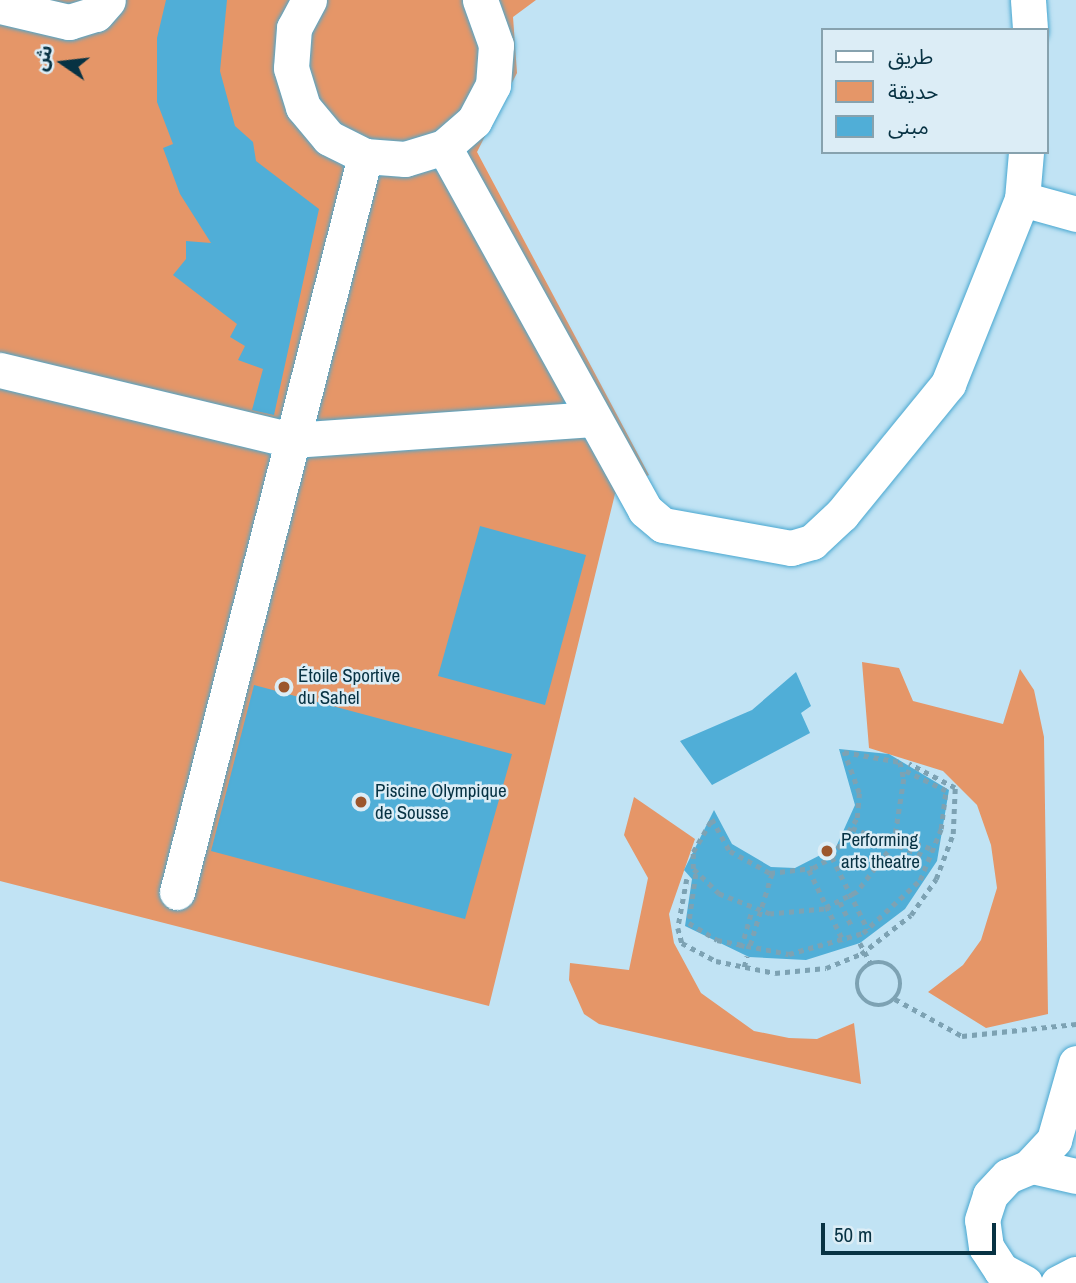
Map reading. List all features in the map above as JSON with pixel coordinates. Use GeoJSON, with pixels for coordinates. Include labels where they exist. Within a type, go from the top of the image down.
{"type":"FeatureCollection","features":[{"type":"Feature","properties":{"kind":"street"},"geometry":{"type":"LineString","coordinates":[[0,6],[69,22],[96,14],[108,0]]}},
{"type":"Feature","properties":{"kind":"street"},"geometry":{"type":"LineString","coordinates":[[309,0],[295,28],[291,68],[303,107],[329,138],[365,156],[405,159],[444,147],[474,121],[493,85],[496,45],[482,1]]}},
{"type":"Feature","properties":{"kind":"street"},"geometry":{"type":"LineString","coordinates":[[1028,0],[1030,28]]}},
{"type":"Feature","properties":{"kind":"street"},"geometry":{"type":"LineString","coordinates":[[444,147],[645,510],[663,525],[791,548],[811,541],[842,514],[948,384],[1023,199],[1027,154]]}},
{"type":"Feature","properties":{"kind":"street"},"geometry":{"type":"LineString","coordinates":[[177,892],[365,156]]}},
{"type":"Feature","properties":{"kind":"street"},"geometry":{"type":"LineString","coordinates":[[1023,199],[1076,214]]}},
{"type":"Feature","properties":{"kind":"street"},"geometry":{"type":"LineString","coordinates":[[0,370],[292,440],[593,419]]}},
{"type":"Feature","properties":{"kind":"street"},"geometry":{"type":"LineString","coordinates":[[1012,1278],[982,1234],[985,1207],[998,1184],[1029,1167],[1054,1140],[1076,1063]]}},
{"type":"Feature","properties":{"kind":"street"},"geometry":{"type":"LineString","coordinates":[[1029,1167],[1059,1167],[1076,1176]]}},
{"type":"Feature","properties":{"kind":"path"},"geometry":{"type":"LineString","coordinates":[[696,873],[689,923],[741,948],[789,954],[844,942],[868,930],[904,901],[935,850],[946,791],[901,769],[889,757],[844,752],[859,793],[852,828],[832,857],[809,870],[772,873],[730,851],[712,819],[689,863],[719,894],[752,910],[788,915],[827,908],[871,880],[894,845],[905,797],[901,769]]}},
{"type":"Feature","properties":{"kind":"path"},"geometry":{"type":"LineString","coordinates":[[687,879],[682,943],[716,961],[775,973],[826,968],[864,952],[911,915],[953,834],[955,788],[909,764]]}},
{"type":"Feature","properties":{"kind":"path"},"geometry":{"type":"LineString","coordinates":[[852,828],[925,856]]}},
{"type":"Feature","properties":{"kind":"path"},"geometry":{"type":"LineString","coordinates":[[897,836],[935,850]]}},
{"type":"Feature","properties":{"kind":"path"},"geometry":{"type":"LineString","coordinates":[[832,857],[868,930]]}},
{"type":"Feature","properties":{"kind":"path"},"geometry":{"type":"LineString","coordinates":[[809,870],[844,942]]}},
{"type":"Feature","properties":{"kind":"path"},"geometry":{"type":"LineString","coordinates":[[750,945],[772,873]]}},
{"type":"Feature","properties":{"kind":"path"},"geometry":{"type":"LineString","coordinates":[[840,902],[852,925]]}},
{"type":"Feature","properties":{"kind":"path"},"geometry":{"type":"LineString","coordinates":[[741,948],[752,910]]}},
{"type":"Feature","properties":{"kind":"path"},"geometry":{"type":"LineString","coordinates":[[860,943],[871,964]]}},
{"type":"Feature","properties":{"kind":"path"},"geometry":{"type":"LineString","coordinates":[[744,967],[747,956]]}},
{"type":"Feature","properties":{"kind":"path"},"geometry":{"type":"LineString","coordinates":[[895,999],[899,974],[888,964],[871,964],[858,979],[860,994],[876,1006],[895,999],[962,1036],[1076,1024]]}},
{"type":"Feature","properties":{"kind":"green space","name":"Étoile Sportive du Sahel"},"geometry":{"type":"Polygon","coordinates":[[[0,0],[536,0],[513,17],[517,73],[477,152],[649,475],[615,494],[489,1006],[0,881],[0,0]]]}},
{"type":"Feature","properties":{"kind":"green space"},"geometry":{"type":"Polygon","coordinates":[[[862,662],[899,668],[913,701],[1003,724],[1020,669],[1034,690],[1044,737],[1048,1014],[986,1028],[928,992],[963,965],[981,940],[997,888],[991,845],[977,805],[943,771],[869,748],[862,662]]]}},
{"type":"Feature","properties":{"kind":"green space"},"geometry":{"type":"Polygon","coordinates":[[[634,797],[695,839],[669,914],[674,943],[701,993],[754,1031],[789,1038],[817,1039],[854,1023],[861,1084],[599,1024],[584,1014],[569,980],[570,963],[629,970],[648,878],[624,835],[634,797]]]}},
{"type":"Feature","properties":{"kind":"building"},"geometry":{"type":"Polygon","coordinates":[[[166,0],[227,0],[220,71],[235,126],[253,142],[256,161],[319,209],[274,415],[252,410],[263,369],[238,360],[245,346],[230,337],[237,324],[173,275],[186,259],[186,241],[211,243],[180,194],[163,148],[173,144],[157,102],[157,38],[166,0]]]}},
{"type":"Feature","properties":{"kind":"building"},"geometry":{"type":"Polygon","coordinates":[[[480,526],[586,555],[545,705],[438,676],[480,526]]]}},
{"type":"Feature","properties":{"kind":"building"},"geometry":{"type":"Polygon","coordinates":[[[796,672],[811,706],[801,713],[810,733],[712,785],[680,741],[752,710],[796,672]]]}},
{"type":"Feature","properties":{"kind":"building","name":"Piscine Olympique de Sousse"},"geometry":{"type":"Polygon","coordinates":[[[254,685],[512,754],[465,919],[211,851],[254,685]]]}},
{"type":"Feature","properties":{"kind":"building"},"geometry":{"type":"Polygon","coordinates":[[[839,749],[889,754],[949,790],[937,861],[905,909],[860,943],[806,960],[749,957],[685,926],[692,879],[684,870],[714,810],[732,844],[771,867],[795,868],[836,847],[855,805],[839,749]]]}},
{"type":"Feature","properties":{"kind":"place","name":"Étoile Sportive du Sahel"},"geometry":{"type":"Point","coordinates":[284,687]}},
{"type":"Feature","properties":{"kind":"place","name":"Piscine Olympique de Sousse"},"geometry":{"type":"Point","coordinates":[361,802]}},
{"type":"Feature","properties":{"kind":"place","name":"Performing arts theatre"},"geometry":{"type":"Point","coordinates":[827,851]}}]}
